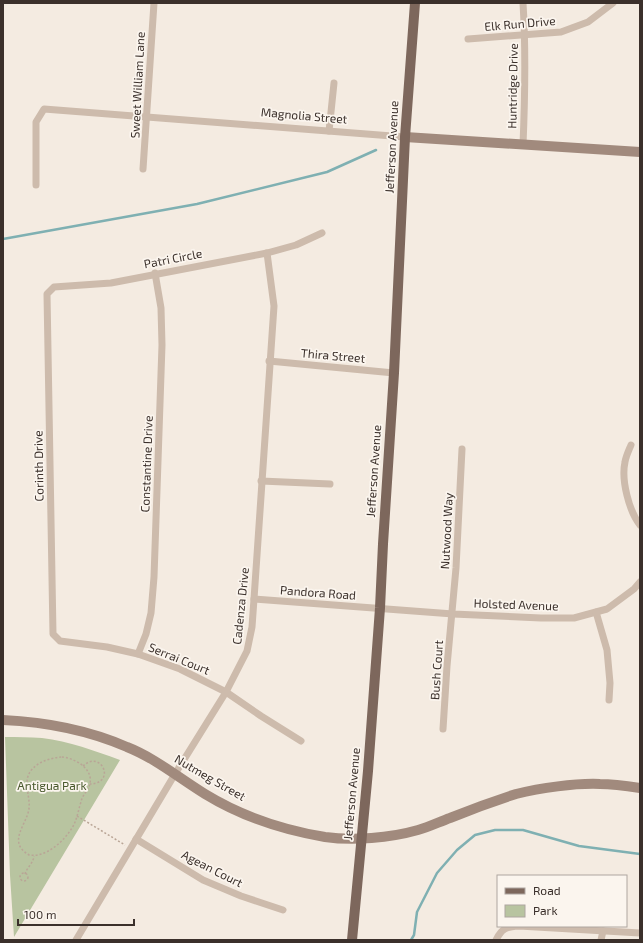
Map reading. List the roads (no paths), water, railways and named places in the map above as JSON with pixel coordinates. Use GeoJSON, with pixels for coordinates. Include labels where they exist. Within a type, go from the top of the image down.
{"type":"FeatureCollection","features":[{"type":"Feature","properties":{"kind":"main road","name":"Jefferson Avenue"},"geometry":{"type":"LineString","coordinates":[[352,940],[362,838],[380,608],[382,544],[394,372],[405,137],[416,3]]}},
{"type":"Feature","properties":{"kind":"main road","name":"Magnolia Street"},"geometry":{"type":"LineString","coordinates":[[405,137],[640,152]]}},
{"type":"Feature","properties":{"kind":"main road","name":"Nutmeg Street"},"geometry":{"type":"LineString","coordinates":[[3,720],[31,721],[81,730],[128,747],[152,759],[207,795],[241,812],[286,829],[326,837],[362,838],[390,836],[420,830],[483,805],[525,793],[561,786],[599,784],[640,788]]}},
{"type":"Feature","properties":{"kind":"street","name":"Sweet William Lane"},"geometry":{"type":"LineString","coordinates":[[143,169],[154,3]]}},
{"type":"Feature","properties":{"kind":"street","name":"Huntridge Drive"},"geometry":{"type":"LineString","coordinates":[[523,3],[525,34],[524,145]]}},
{"type":"Feature","properties":{"kind":"street","name":"Elk Run Drive"},"geometry":{"type":"LineString","coordinates":[[468,39],[561,32],[588,22],[613,3]]}},
{"type":"Feature","properties":{"kind":"street"},"geometry":{"type":"LineString","coordinates":[[329,131],[334,82]]}},
{"type":"Feature","properties":{"kind":"street","name":"Magnolia Street"},"geometry":{"type":"LineString","coordinates":[[36,184],[36,122],[44,109],[405,137]]}},
{"type":"Feature","properties":{"kind":"street","name":"Patri Circle"},"geometry":{"type":"LineString","coordinates":[[47,313],[47,294],[54,287],[111,282],[267,253],[296,245],[322,233]]}},
{"type":"Feature","properties":{"kind":"street","name":"Cadenza Drive"},"geometry":{"type":"LineString","coordinates":[[78,939],[130,848],[226,692],[247,651],[252,627],[269,361],[274,306],[267,253]]}},
{"type":"Feature","properties":{"kind":"street","name":"Constantine Drive"},"geometry":{"type":"LineString","coordinates":[[138,654],[146,634],[151,613],[154,578],[162,345],[161,308],[155,273]]}},
{"type":"Feature","properties":{"kind":"street","name":"Corinth Drive"},"geometry":{"type":"LineString","coordinates":[[47,313],[53,618]]}},
{"type":"Feature","properties":{"kind":"street","name":"Thira Street"},"geometry":{"type":"LineString","coordinates":[[269,361],[394,372]]}},
{"type":"Feature","properties":{"kind":"street"},"geometry":{"type":"LineString","coordinates":[[631,445],[625,462],[624,483],[630,506],[640,525]]}},
{"type":"Feature","properties":{"kind":"street","name":"Nutwood Way"},"geometry":{"type":"LineString","coordinates":[[452,614],[462,449]]}},
{"type":"Feature","properties":{"kind":"street"},"geometry":{"type":"LineString","coordinates":[[261,481],[330,484]]}},
{"type":"Feature","properties":{"kind":"street","name":"Holsted Avenue"},"geometry":{"type":"LineString","coordinates":[[380,608],[452,614],[574,618],[606,609],[634,589],[640,582]]}},
{"type":"Feature","properties":{"kind":"street","name":"Pandora Road"},"geometry":{"type":"LineString","coordinates":[[254,599],[380,608]]}},
{"type":"Feature","properties":{"kind":"street"},"geometry":{"type":"LineString","coordinates":[[596,612],[607,650],[610,683],[609,700]]}},
{"type":"Feature","properties":{"kind":"street","name":"Bush Court"},"geometry":{"type":"LineString","coordinates":[[443,729],[452,614]]}},
{"type":"Feature","properties":{"kind":"street","name":"Serrai Court"},"geometry":{"type":"LineString","coordinates":[[53,618],[52,634],[60,641],[107,647],[138,654],[180,669],[226,692],[301,741]]}},
{"type":"Feature","properties":{"kind":"street","name":"Agean Court"},"geometry":{"type":"LineString","coordinates":[[136,839],[204,880],[241,896],[283,910]]}},
{"type":"Feature","properties":{"kind":"street"},"geometry":{"type":"LineString","coordinates":[[496,940],[502,930],[508,927]]}},
{"type":"Feature","properties":{"kind":"street"},"geometry":{"type":"LineString","coordinates":[[535,927],[640,934]]}},
{"type":"Feature","properties":{"kind":"street"},"geometry":{"type":"LineString","coordinates":[[601,940],[603,931]]}},
{"type":"Feature","properties":{"kind":"waterway"},"geometry":{"type":"LineString","coordinates":[[3,239],[197,204],[327,172],[376,150]]}},
{"type":"Feature","properties":{"kind":"waterway"},"geometry":{"type":"LineString","coordinates":[[411,940],[414,935],[417,912],[437,873],[457,850],[475,835],[495,830],[523,830],[579,846],[640,854]]}},
{"type":"Feature","properties":{"kind":"park label","name":"Antigua Park"},"geometry":{"type":"Point","coordinates":[52,786]}}]}
